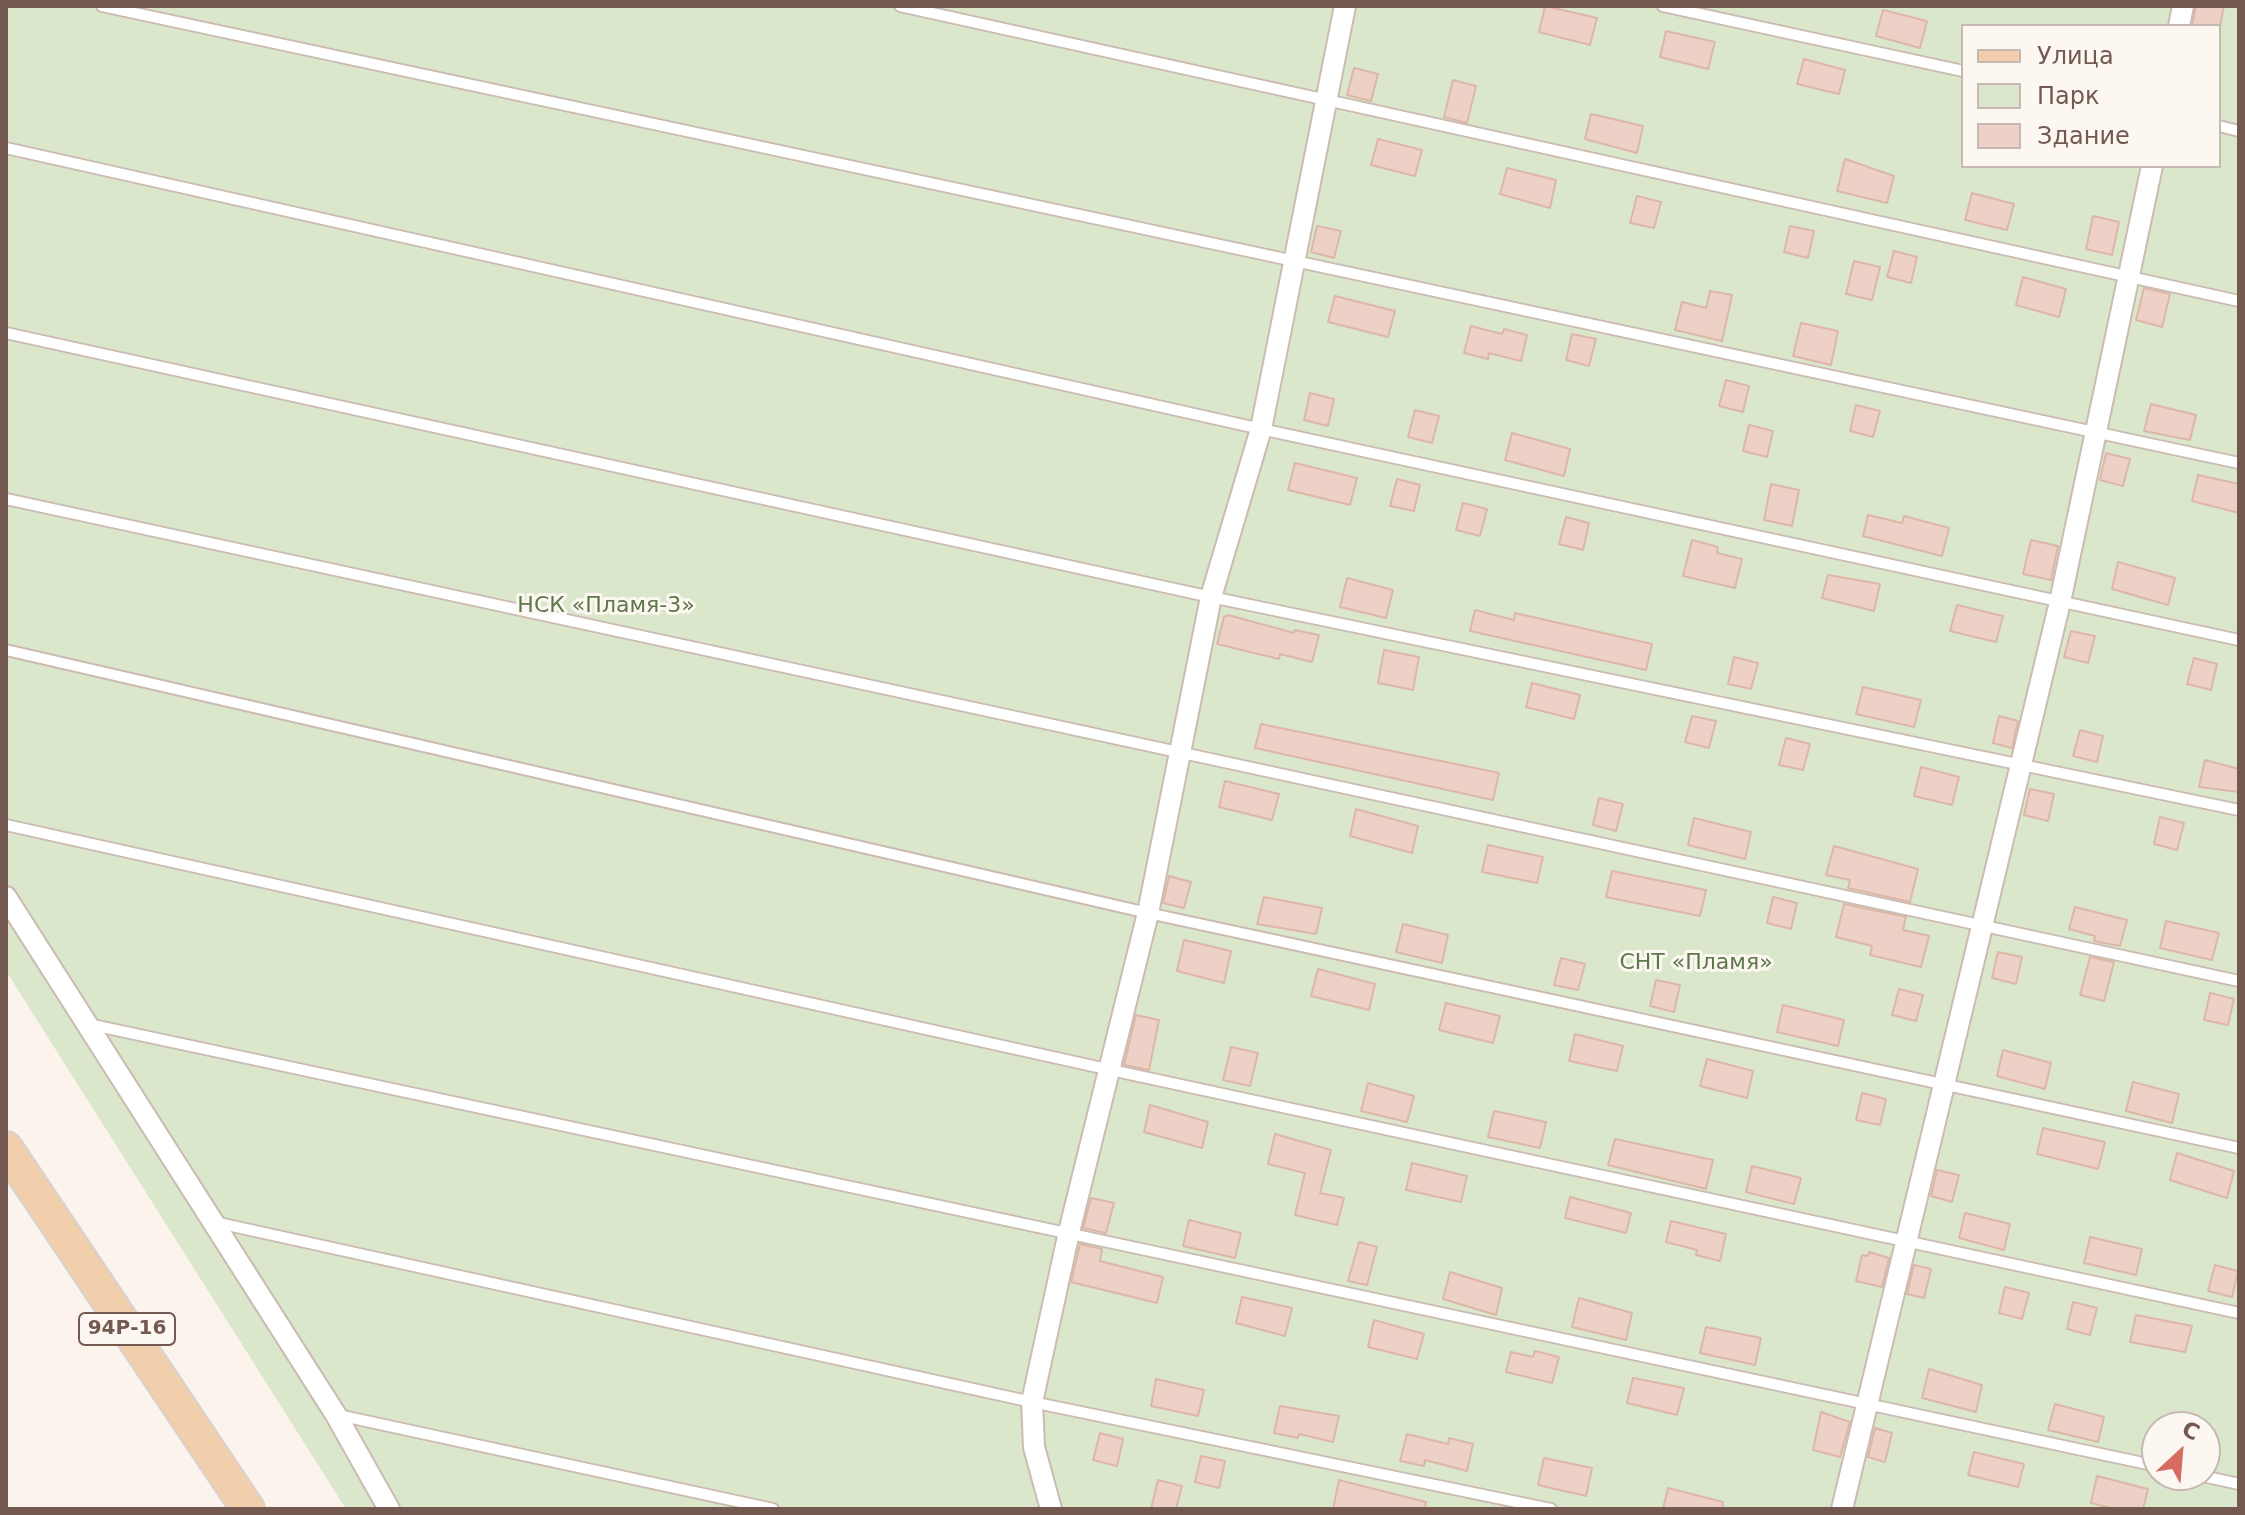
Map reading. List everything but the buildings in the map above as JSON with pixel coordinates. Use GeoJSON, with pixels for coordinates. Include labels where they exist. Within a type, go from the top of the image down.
{"type":"FeatureCollection","features":[{"type":"Feature","properties":{"kind":"main road","name":"94Р-16"},"geometry":{"type":"LineString","coordinates":[[6,1148],[248,1509]]}},
{"type":"Feature","properties":{"kind":"street"},"geometry":{"type":"LineString","coordinates":[[1051,1509],[1034,1447],[1032,1402],[1069,1232],[1148,913],[1211,597],[1261,429],[1296,262],[1323,102],[1345,6]]}},
{"type":"Feature","properties":{"kind":"street"},"geometry":{"type":"LineString","coordinates":[[1842,1509],[2060,602],[2131,278],[2152,168]]}},
{"type":"Feature","properties":{"kind":"street"},"geometry":{"type":"LineString","coordinates":[[6,897],[336,1415],[389,1509]]}},
{"type":"Feature","properties":{"kind":"lane"},"geometry":{"type":"LineString","coordinates":[[102,6],[2239,463]]}},
{"type":"Feature","properties":{"kind":"lane"},"geometry":{"type":"LineString","coordinates":[[900,6],[1323,102],[2239,301]]}},
{"type":"Feature","properties":{"kind":"lane"},"geometry":{"type":"LineString","coordinates":[[1663,6],[1961,71]]}},
{"type":"Feature","properties":{"kind":"lane"},"geometry":{"type":"LineString","coordinates":[[6,148],[1261,429],[2239,640]]}},
{"type":"Feature","properties":{"kind":"lane"},"geometry":{"type":"LineString","coordinates":[[6,333],[1211,597],[2239,810]]}},
{"type":"Feature","properties":{"kind":"lane"},"geometry":{"type":"LineString","coordinates":[[6,499],[2239,981]]}},
{"type":"Feature","properties":{"kind":"lane"},"geometry":{"type":"LineString","coordinates":[[6,650],[1148,913],[2239,1148]]}},
{"type":"Feature","properties":{"kind":"lane"},"geometry":{"type":"LineString","coordinates":[[6,825],[1111,1070],[2239,1313]]}},
{"type":"Feature","properties":{"kind":"lane"},"geometry":{"type":"LineString","coordinates":[[86,1023],[2141,1463]]}},
{"type":"Feature","properties":{"kind":"lane"},"geometry":{"type":"LineString","coordinates":[[212,1222],[1032,1402],[1551,1509]]}},
{"type":"Feature","properties":{"kind":"lane"},"geometry":{"type":"LineString","coordinates":[[336,1415],[773,1509]]}},
{"type":"Feature","properties":{"kind":"green space"},"geometry":{"type":"Polygon","coordinates":[[[6,6],[2239,6],[2239,1509],[346,1509],[6,971],[6,6]]]}},
{"type":"Feature","properties":{"kind":"park label","name":"НСК «Пламя-3»"},"geometry":{"type":"Point","coordinates":[606,606]}},
{"type":"Feature","properties":{"kind":"park label","name":"СНТ «Пламя»"},"geometry":{"type":"Point","coordinates":[1696,963]}}]}
